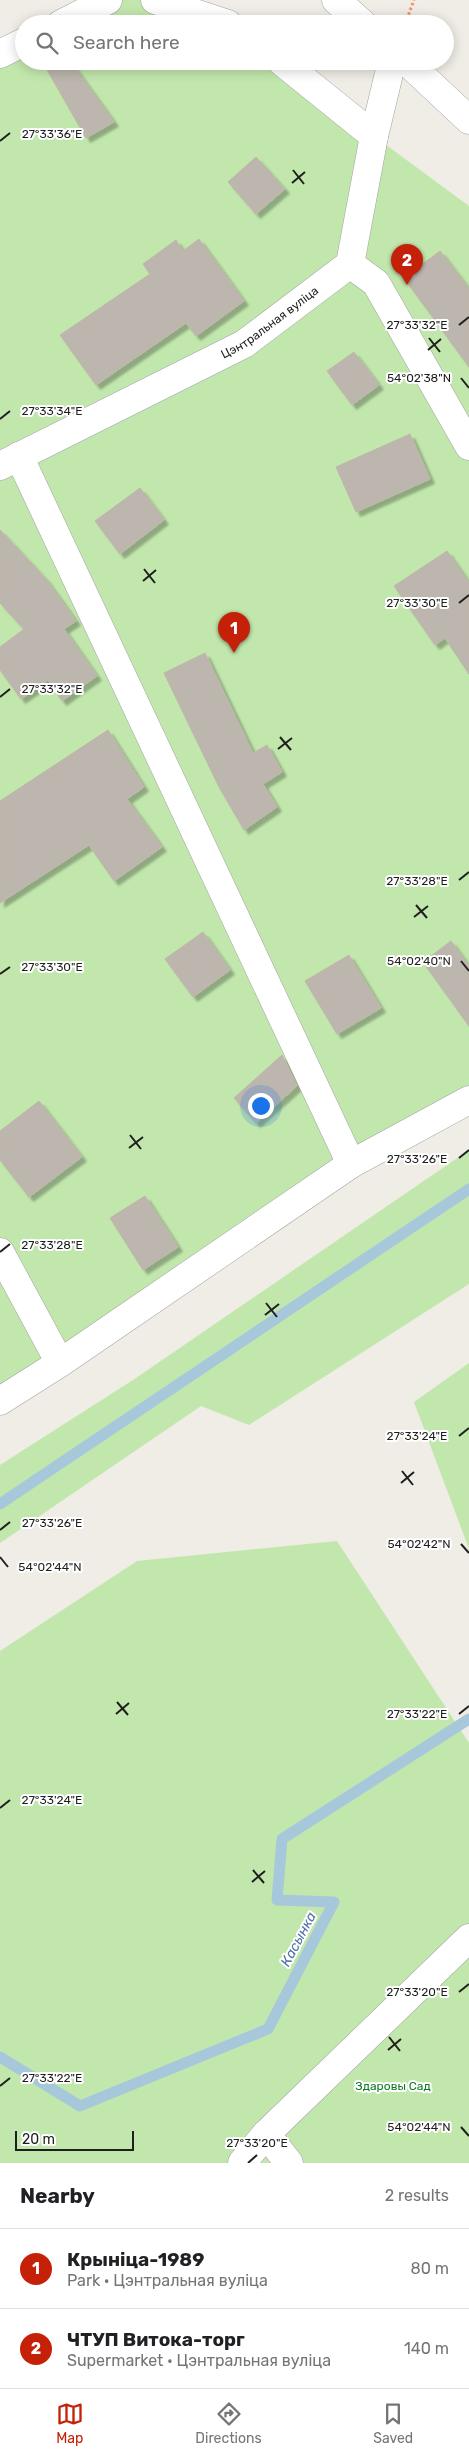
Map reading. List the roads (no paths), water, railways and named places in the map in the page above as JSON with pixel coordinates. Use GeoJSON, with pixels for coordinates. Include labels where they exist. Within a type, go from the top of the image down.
{"type":"FeatureCollection","features":[{"type":"Feature","properties":{"kind":"street"},"geometry":{"type":"LineString","coordinates":[[79,15],[108,0]]}},
{"type":"Feature","properties":{"kind":"street"},"geometry":{"type":"LineString","coordinates":[[154,0],[200,15]]}},
{"type":"Feature","properties":{"kind":"street"},"geometry":{"type":"LineString","coordinates":[[336,0],[353,15]]}},
{"type":"Feature","properties":{"kind":"street"},"geometry":{"type":"LineString","coordinates":[[0,54],[15,46]]}},
{"type":"Feature","properties":{"kind":"street"},"geometry":{"type":"LineString","coordinates":[[292,70],[374,136]]}},
{"type":"Feature","properties":{"kind":"street"},"geometry":{"type":"LineString","coordinates":[[390,70],[374,136],[350,264],[376,283],[469,446]]}},
{"type":"Feature","properties":{"kind":"street"},"geometry":{"type":"LineString","coordinates":[[416,70],[469,120]]}},
{"type":"Feature","properties":{"kind":"street","name":"Цэнтральная вуліца"},"geometry":{"type":"LineString","coordinates":[[10,461],[244,344],[350,264]]}},
{"type":"Feature","properties":{"kind":"street"},"geometry":{"type":"LineString","coordinates":[[10,461],[351,1164]]}},
{"type":"Feature","properties":{"kind":"street"},"geometry":{"type":"LineString","coordinates":[[0,1401],[60,1363],[351,1164],[469,1100]]}},
{"type":"Feature","properties":{"kind":"street"},"geometry":{"type":"LineString","coordinates":[[0,1252],[60,1363]]}},
{"type":"Feature","properties":{"kind":"street"},"geometry":{"type":"LineString","coordinates":[[242,2163],[266,2134],[469,1938]]}},
{"type":"Feature","properties":{"kind":"street"},"geometry":{"type":"LineString","coordinates":[[266,2134],[289,2163]]}},
{"type":"Feature","properties":{"kind":"waterway"},"geometry":{"type":"LineString","coordinates":[[0,1504],[469,1189]]}},
{"type":"Feature","properties":{"kind":"waterway","name":"Касынка"},"geometry":{"type":"LineString","coordinates":[[0,2057],[80,2106],[268,2029],[334,1902],[277,1900],[282,1839],[469,1719]]}},
{"type":"Feature","properties":{"kind":"place","name":"ЧТУП Витока-торг"},"geometry":{"type":"Point","coordinates":[407,285]}},
{"type":"Feature","properties":{"kind":"place","name":"Крыніца-1989"},"geometry":{"type":"Point","coordinates":[234,653]}},
{"type":"Feature","properties":{"kind":"park label","name":"Здаровы Сад"},"geometry":{"type":"Point","coordinates":[393,2086]}}]}
